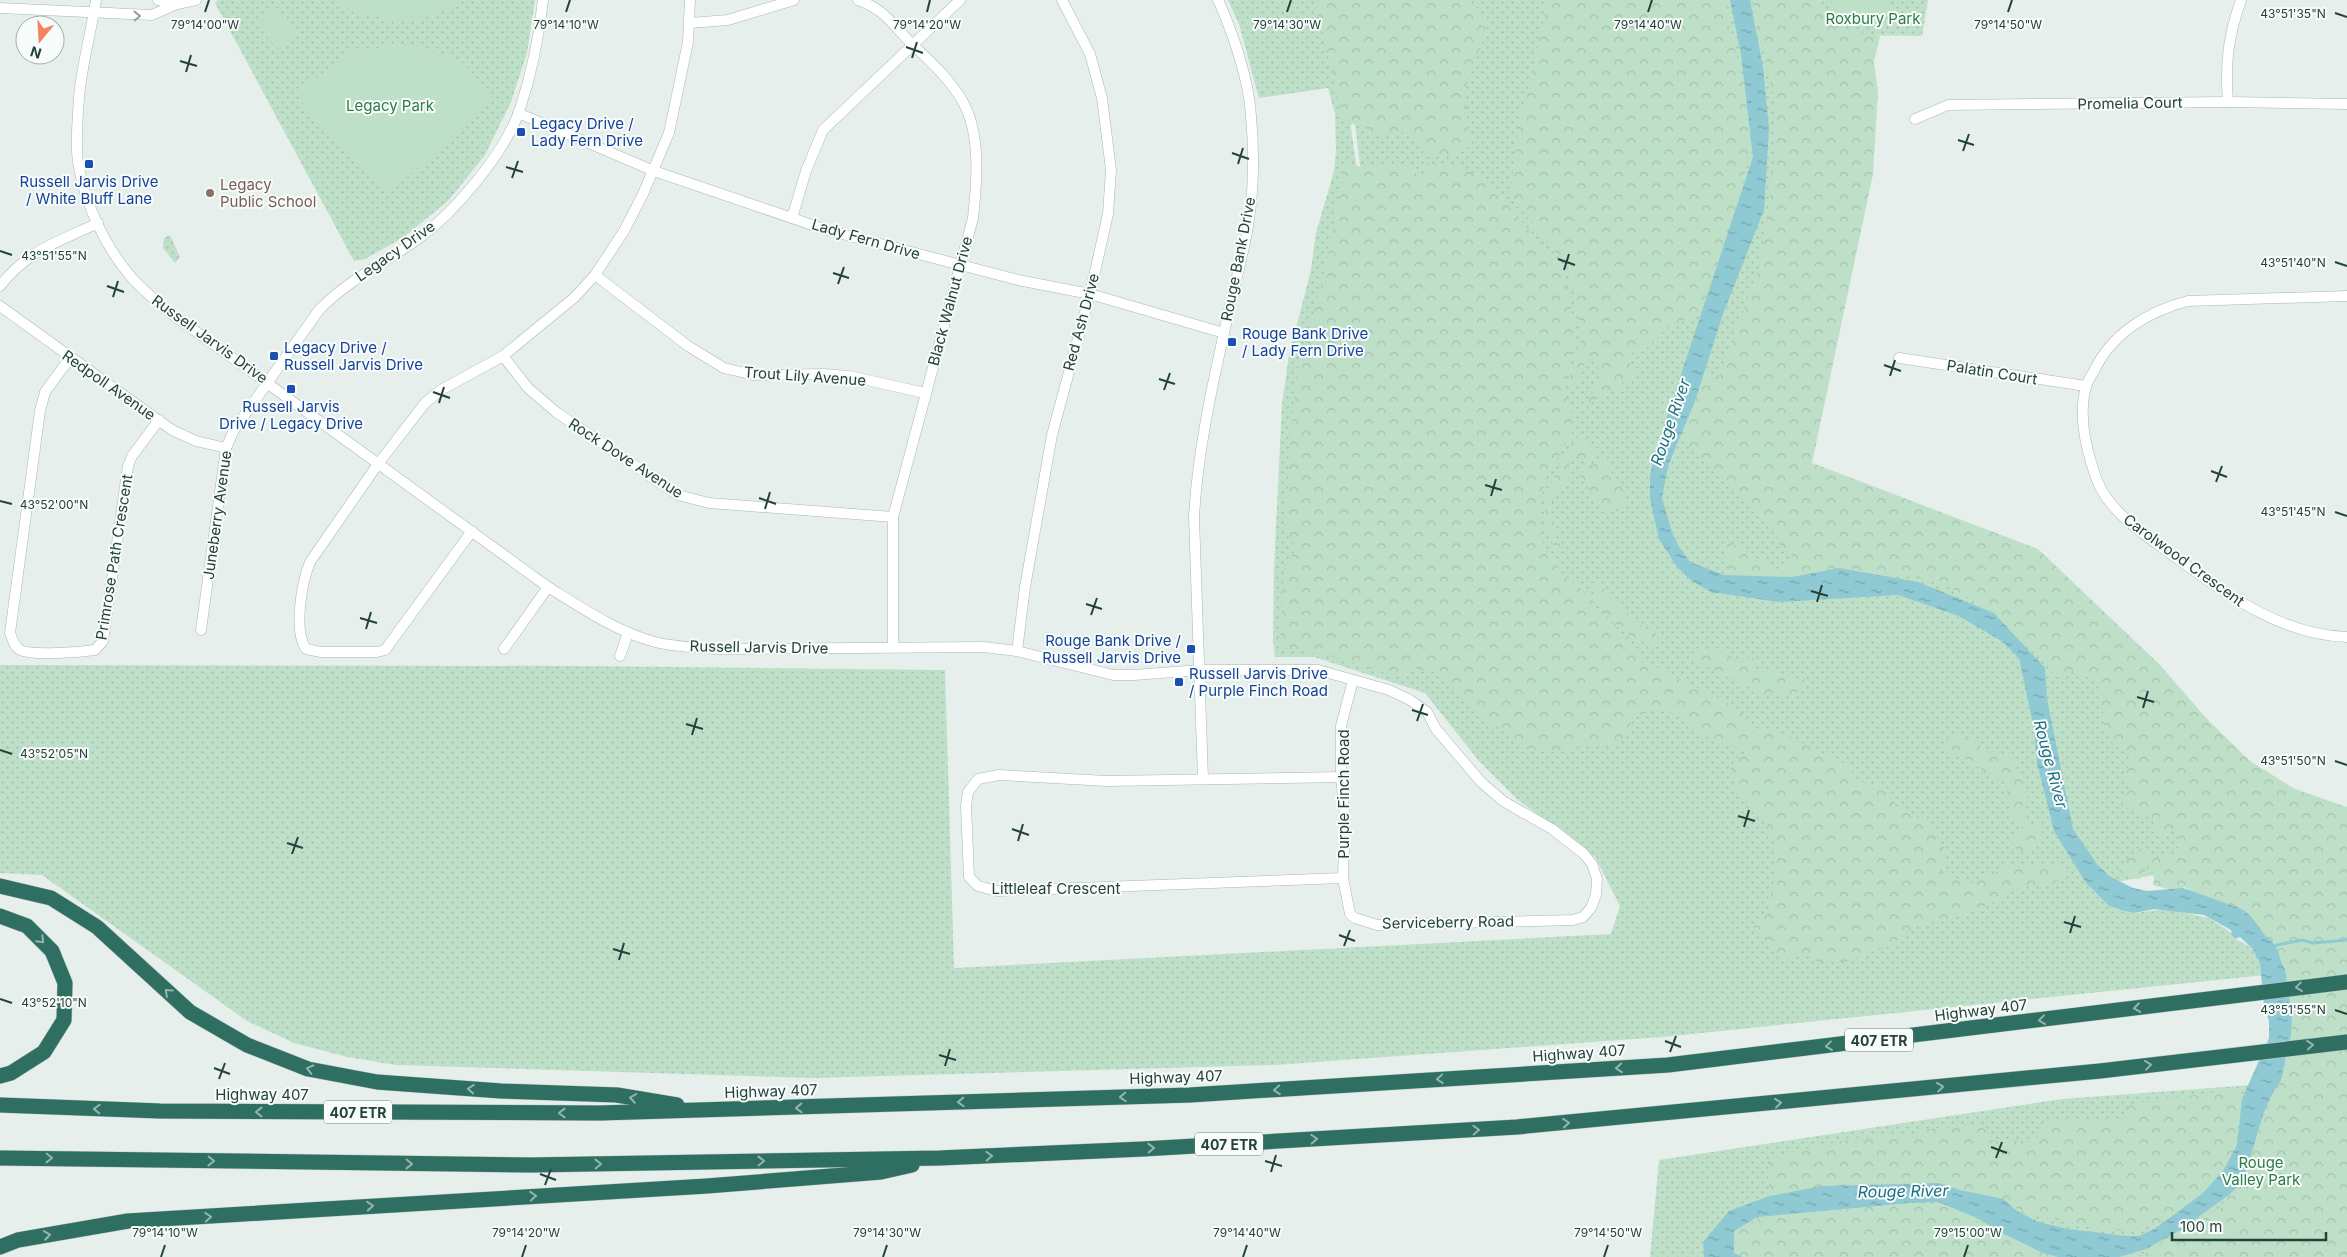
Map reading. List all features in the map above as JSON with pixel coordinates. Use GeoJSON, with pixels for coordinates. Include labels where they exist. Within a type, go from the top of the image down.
{"type":"FeatureCollection","features":[{"type":"Feature","properties":{"kind":"highway"},"geometry":{"type":"LineString","coordinates":[[0,886],[51,898],[96,927],[190,1012],[247,1045],[308,1069],[377,1082],[500,1091],[617,1095],[716,1111]]}},
{"type":"Feature","properties":{"kind":"highway"},"geometry":{"type":"LineString","coordinates":[[0,916],[27,926],[52,951],[65,983],[64,1020],[44,1052],[11,1073],[0,1076]]}},
{"type":"Feature","properties":{"kind":"highway","name":"Highway 407"},"geometry":{"type":"LineString","coordinates":[[0,1105],[160,1111],[600,1113],[716,1111],[1190,1095],[1668,1065],[2347,982]]}},
{"type":"Feature","properties":{"kind":"highway","name":"407 ETR"},"geometry":{"type":"LineString","coordinates":[[0,1158],[532,1165],[940,1158],[1517,1127],[2100,1071],[2347,1042]]}},
{"type":"Feature","properties":{"kind":"highway"},"geometry":{"type":"LineString","coordinates":[[0,1247],[18,1240],[128,1222],[707,1186],[881,1172],[940,1158]]}},
{"type":"Feature","properties":{"kind":"street","name":"Russell Jarvis Drive"},"geometry":{"type":"LineString","coordinates":[[96,0],[79,97],[78,159],[81,178],[106,242],[133,279],[165,308],[548,587],[628,633],[656,642],[714,649],[983,647],[1017,651],[1113,675],[1134,676],[1201,670],[1318,670],[1389,690],[1410,700],[1427,712],[1436,729],[1481,782],[1518,811],[1552,829],[1584,854],[1592,864],[1596,879],[1596,895],[1591,908],[1583,917]]}},
{"type":"Feature","properties":{"kind":"street"},"geometry":{"type":"LineString","coordinates":[[158,0],[176,4]]}},
{"type":"Feature","properties":{"kind":"street"},"geometry":{"type":"LineString","coordinates":[[0,8],[94,12],[127,16],[152,15],[176,4],[196,0]]}},
{"type":"Feature","properties":{"kind":"street","name":"Legacy Drive"},"geometry":{"type":"LineString","coordinates":[[268,382],[319,310],[335,294],[355,279],[420,238],[452,210],[490,163],[518,113],[539,35],[543,0]]}},
{"type":"Feature","properties":{"kind":"street"},"geometry":{"type":"LineString","coordinates":[[472,531],[385,650],[377,652],[320,652],[306,648],[301,642],[300,619],[306,572],[310,562],[378,464],[425,402],[441,390],[503,356],[575,297],[595,274],[624,231],[654,172],[669,133],[688,42],[690,0]]}},
{"type":"Feature","properties":{"kind":"street"},"geometry":{"type":"LineString","coordinates":[[690,23],[728,20],[794,0]]}},
{"type":"Feature","properties":{"kind":"street","name":"Black Walnut Drive"},"geometry":{"type":"LineString","coordinates":[[858,0],[880,9],[912,44],[932,62],[963,102],[970,119],[978,175],[973,218],[893,517],[893,647]]}},
{"type":"Feature","properties":{"kind":"street"},"geometry":{"type":"LineString","coordinates":[[792,218],[813,149],[823,130],[960,0]]}},
{"type":"Feature","properties":{"kind":"street","name":"Red Ash Drive"},"geometry":{"type":"LineString","coordinates":[[1017,651],[1025,587],[1048,453],[1090,294],[1108,214],[1111,170],[1102,98],[1090,54],[1062,0]]}},
{"type":"Feature","properties":{"kind":"street","name":"Rouge Bank Drive"},"geometry":{"type":"LineString","coordinates":[[1201,670],[1194,518],[1195,495],[1224,333],[1249,219],[1252,183],[1251,114],[1234,37],[1218,0]]}},
{"type":"Feature","properties":{"kind":"street"},"geometry":{"type":"LineString","coordinates":[[2228,102],[2226,68],[2228,42],[2241,0]]}},
{"type":"Feature","properties":{"kind":"street","name":"Promelia Court"},"geometry":{"type":"LineString","coordinates":[[1915,119],[1948,105],[2228,102],[2347,104]]}},
{"type":"Feature","properties":{"kind":"street","name":"Lady Fern Drive"},"geometry":{"type":"LineString","coordinates":[[518,113],[654,172],[827,230],[1018,280],[1090,294],[1224,333]]}},
{"type":"Feature","properties":{"kind":"street"},"geometry":{"type":"LineString","coordinates":[[0,286],[18,264],[38,251],[98,223]]}},
{"type":"Feature","properties":{"kind":"street","name":"Trout Lily Avenue"},"geometry":{"type":"LineString","coordinates":[[595,274],[688,346],[724,368],[754,375],[824,374],[849,376],[925,393]]}},
{"type":"Feature","properties":{"kind":"street","name":"Carolwood Crescent"},"geometry":{"type":"LineString","coordinates":[[2347,296],[2188,301],[2169,306],[2120,334],[2101,357],[2086,386],[2083,411],[2086,446],[2097,483],[2117,511],[2209,582],[2261,614],[2287,625],[2334,636],[2347,637]]}},
{"type":"Feature","properties":{"kind":"street","name":"Redpoll Avenue"},"geometry":{"type":"LineString","coordinates":[[0,306],[172,430],[196,441],[226,448]]}},
{"type":"Feature","properties":{"kind":"street","name":"Rock Dove Avenue"},"geometry":{"type":"LineString","coordinates":[[503,356],[528,388],[556,412],[678,495],[709,503],[893,517]]}},
{"type":"Feature","properties":{"kind":"street","name":"Primrose Path Crescent"},"geometry":{"type":"LineString","coordinates":[[70,358],[45,392],[40,411],[10,633],[14,645],[20,650],[52,653],[88,651],[95,650],[103,641],[128,466],[132,456],[159,420]]}},
{"type":"Feature","properties":{"kind":"street","name":"Palatin Court"},"geometry":{"type":"LineString","coordinates":[[1899,358],[2086,386]]}},
{"type":"Feature","properties":{"kind":"street","name":"Juneberry Avenue"},"geometry":{"type":"LineString","coordinates":[[201,630],[226,448],[234,430],[268,382]]}},
{"type":"Feature","properties":{"kind":"street"},"geometry":{"type":"LineString","coordinates":[[504,649],[548,587]]}},
{"type":"Feature","properties":{"kind":"street"},"geometry":{"type":"LineString","coordinates":[[620,656],[628,633]]}},
{"type":"Feature","properties":{"kind":"street"},"geometry":{"type":"LineString","coordinates":[[1201,670],[1203,780]]}},
{"type":"Feature","properties":{"kind":"street","name":"Purple Finch Road"},"geometry":{"type":"LineString","coordinates":[[1343,878],[1345,817],[1341,777],[1341,726],[1353,680]]}},
{"type":"Feature","properties":{"kind":"street","name":"Littleleaf Crescent"},"geometry":{"type":"LineString","coordinates":[[1341,777],[1107,782],[998,775],[978,779],[968,792],[966,806],[969,877],[978,886],[997,891],[1123,888],[1343,878]]}},
{"type":"Feature","properties":{"kind":"street","name":"Serviceberry Road"},"geometry":{"type":"LineString","coordinates":[[1343,878],[1350,914],[1355,918],[1377,925],[1573,920],[1583,917]]}},
{"type":"Feature","properties":{"kind":"green space","name":"Legacy Park"},"geometry":{"type":"Polygon","coordinates":[[[218,0],[535,0],[527,53],[511,102],[485,155],[448,201],[404,237],[365,259],[354,261],[215,3],[218,0]]]}},
{"type":"Feature","properties":{"kind":"green space"},"geometry":{"type":"Polygon","coordinates":[[[332,0],[462,0],[435,15],[406,20],[380,17],[355,11],[332,0]]]}},
{"type":"Feature","properties":{"kind":"green space"},"geometry":{"type":"Polygon","coordinates":[[[1228,0],[1756,0],[1787,79],[1784,204],[1709,412],[1907,561],[2024,614],[2113,687],[2206,816],[2192,868],[2090,887],[2109,906],[2124,911],[2134,913],[2166,909],[2209,918],[2230,932],[2235,939],[2251,947],[2264,964],[2266,975],[1662,1037],[1275,1065],[814,1078],[396,1065],[347,1057],[294,1043],[247,1021],[42,875],[0,873],[0,665],[582,666],[945,670],[954,968],[1611,934],[1620,906],[1595,857],[1517,799],[1479,761],[1425,693],[1314,657],[1275,657],[1273,642],[1274,568],[1282,404],[1289,355],[1311,270],[1316,233],[1334,171],[1336,150],[1335,114],[1328,88],[1259,98],[1239,24],[1228,0]],[[1345,87],[1358,177],[1362,182],[1352,99],[1345,87]]]}},
{"type":"Feature","properties":{"kind":"green space"},"geometry":{"type":"Polygon","coordinates":[[[1315,0],[1467,0],[1478,9],[1484,19],[1485,30],[1483,41],[1466,87],[1468,127],[1474,140],[1469,146],[1452,155],[1424,157],[1421,142],[1411,132],[1370,134],[1364,125],[1352,124],[1345,128],[1315,0]]]}},
{"type":"Feature","properties":{"kind":"green space"},"geometry":{"type":"Polygon","coordinates":[[[1548,0],[1726,0],[1731,33],[1750,107],[1753,136],[1731,235],[1700,315],[1669,326],[1648,347],[1629,354],[1628,359],[1635,375],[1633,379],[1623,382],[1618,390],[1612,388],[1602,399],[1590,403],[1587,402],[1600,379],[1598,368],[1594,361],[1585,363],[1580,378],[1572,389],[1570,375],[1582,336],[1569,269],[1510,195],[1520,117],[1526,99],[1548,0]]]}},
{"type":"Feature","properties":{"kind":"green space"},"geometry":{"type":"Polygon","coordinates":[[[1752,0],[1818,0],[1834,27],[1880,36],[1874,62],[1878,92],[1873,174],[1812,463],[2038,549],[2160,665],[2207,719],[2250,761],[2295,789],[2347,807],[2347,1257],[2109,1257],[2142,1255],[2221,1207],[2276,1091],[2287,1055],[2282,981],[2224,909],[2184,887],[2179,892],[2153,885],[2154,878],[2151,868],[2148,866],[2140,879],[2128,878],[2127,873],[2121,873],[2118,867],[2142,848],[2158,859],[2175,854],[2180,844],[2180,838],[2171,829],[2164,835],[2158,831],[2156,825],[2147,816],[2120,805],[2129,789],[2128,783],[2123,780],[2131,761],[2129,755],[2112,743],[2104,723],[2105,715],[2097,704],[2101,695],[2098,684],[2088,677],[2068,671],[2064,678],[2054,676],[2046,659],[2032,651],[1975,602],[1949,587],[1930,580],[1898,574],[1783,580],[1733,575],[1729,572],[1725,551],[1727,541],[1782,573],[1790,564],[1792,555],[1776,542],[1778,536],[1728,482],[1689,448],[1685,432],[1704,374],[1718,379],[1761,261],[1775,157],[1774,99],[1752,0]]]}},
{"type":"Feature","properties":{"kind":"green space","name":"Roxbury Park"},"geometry":{"type":"Polygon","coordinates":[[[1819,0],[1928,0],[1922,36],[1823,35],[1819,0]]]}},
{"type":"Feature","properties":{"kind":"green space"},"geometry":{"type":"Polygon","coordinates":[[[1832,0],[1889,0],[1890,15],[1834,20],[1832,0]]]}},
{"type":"Feature","properties":{"kind":"green space"},"geometry":{"type":"Polygon","coordinates":[[[271,7],[297,36],[280,51],[254,22],[271,7]]]}},
{"type":"Feature","properties":{"kind":"green space"},"geometry":{"type":"Polygon","coordinates":[[[410,44],[462,62],[495,99],[391,192],[323,132],[297,95],[348,52],[410,44]]]}},
{"type":"Feature","properties":{"kind":"green space"},"geometry":{"type":"Polygon","coordinates":[[[1425,163],[1458,164],[1491,185],[1564,272],[1576,336],[1565,383],[1567,400],[1575,418],[1576,426],[1546,478],[1539,505],[1540,536],[1545,548],[1561,572],[1588,595],[1605,622],[1632,644],[1639,659],[1638,662],[1641,663],[1643,661],[1736,707],[1751,724],[1754,737],[1762,728],[1777,731],[1843,763],[1852,770],[1855,781],[1873,784],[1885,790],[1892,801],[1927,824],[1944,846],[1946,861],[1942,870],[1943,874],[1958,880],[1975,883],[2007,867],[2043,867],[2057,864],[2064,873],[2062,879],[2056,882],[2012,890],[1994,902],[1957,917],[1919,925],[1889,946],[1845,962],[1818,962],[1807,954],[1782,959],[1753,927],[1760,916],[1771,908],[1776,854],[1773,838],[1767,823],[1761,815],[1743,800],[1735,785],[1731,767],[1735,760],[1745,753],[1741,750],[1713,740],[1680,717],[1657,710],[1635,717],[1621,741],[1608,746],[1591,744],[1568,751],[1551,752],[1532,750],[1472,710],[1438,673],[1411,668],[1398,677],[1330,656],[1280,647],[1284,570],[1296,549],[1285,527],[1293,406],[1300,360],[1324,274],[1345,166],[1410,167],[1416,170],[1416,175],[1426,176],[1425,163]]]}},
{"type":"Feature","properties":{"kind":"green space"},"geometry":{"type":"Polygon","coordinates":[[[170,235],[180,257],[175,263],[163,248],[164,238],[170,235]]]}},
{"type":"Feature","properties":{"kind":"green space"},"geometry":{"type":"Polygon","coordinates":[[[1582,434],[1595,451],[1592,460],[1584,461],[1578,456],[1573,457],[1568,467],[1569,485],[1557,491],[1551,507],[1552,522],[1562,551],[1559,555],[1548,532],[1545,512],[1546,502],[1563,459],[1571,445],[1582,434]]]}},
{"type":"Feature","properties":{"kind":"green space"},"geometry":{"type":"Polygon","coordinates":[[[1603,461],[1621,485],[1626,500],[1618,511],[1605,511],[1579,475],[1585,467],[1603,461]]]}},
{"type":"Feature","properties":{"kind":"green space"},"geometry":{"type":"Polygon","coordinates":[[[1587,581],[1603,587],[1616,606],[1635,617],[1643,629],[1655,632],[1658,638],[1653,647],[1636,639],[1610,620],[1586,584],[1587,581]]]}},
{"type":"Feature","properties":{"kind":"green space"},"geometry":{"type":"Polygon","coordinates":[[[1708,649],[1726,652],[1740,663],[1749,657],[1756,659],[1754,666],[1758,674],[1769,668],[1776,674],[1805,680],[1803,690],[1788,696],[1779,693],[1765,695],[1706,666],[1693,663],[1691,654],[1708,649]]]}},
{"type":"Feature","properties":{"kind":"green space"},"geometry":{"type":"Polygon","coordinates":[[[1961,734],[1967,740],[1977,741],[1986,755],[1995,752],[2003,753],[2015,765],[2024,783],[2028,800],[2022,806],[2027,813],[2028,826],[2037,826],[2042,832],[2037,846],[2030,854],[2024,854],[2016,845],[2009,841],[2022,829],[2023,824],[2021,822],[2011,822],[2010,806],[2007,802],[2007,779],[2004,777],[1997,779],[1993,775],[1984,776],[1980,765],[1969,764],[1965,759],[1952,753],[1945,745],[1944,742],[1953,735],[1961,734]]]}},
{"type":"Feature","properties":{"kind":"green space","name":"Rouge Valley Park"},"geometry":{"type":"Polygon","coordinates":[[[2347,1078],[2347,1257],[1650,1257],[1659,1160],[2062,1099],[2347,1078]]]}},
{"type":"Feature","properties":{"kind":"green space"},"geometry":{"type":"Polygon","coordinates":[[[2241,1089],[2235,1151],[2223,1171],[2203,1193],[2165,1221],[2136,1229],[2112,1231],[2034,1215],[1985,1195],[1957,1190],[1797,1195],[1769,1194],[1768,1160],[1840,1141],[1858,1138],[1915,1136],[1923,1130],[1981,1124],[1992,1140],[2001,1142],[2035,1140],[2053,1121],[2124,1121],[2129,1104],[2241,1089]]]}},
{"type":"Feature","properties":{"kind":"green space"},"geometry":{"type":"Polygon","coordinates":[[[1892,1199],[1924,1206],[1957,1202],[1976,1220],[2073,1257],[1733,1257],[1737,1231],[1768,1214],[1811,1206],[1852,1210],[1892,1199]]]}},
{"type":"Feature","properties":{"kind":"water","name":"Rouge River"},"geometry":{"type":"Polygon","coordinates":[[[1730,0],[1750,0],[1763,67],[1769,129],[1764,210],[1723,314],[1695,401],[1668,466],[1662,498],[1672,532],[1679,547],[1690,562],[1724,575],[1792,577],[1839,568],[1918,582],[1994,613],[2045,668],[2047,699],[2073,829],[2097,864],[2109,876],[2133,888],[2147,891],[2183,888],[2242,909],[2275,945],[2285,969],[2292,1016],[2291,1034],[2281,1080],[2272,1094],[2263,1115],[2245,1175],[2240,1184],[2230,1194],[2179,1231],[2146,1249],[2119,1257],[2058,1257],[2043,1253],[2000,1232],[1977,1218],[1938,1202],[1757,1217],[1734,1231],[1734,1253],[1742,1257],[1704,1257],[1703,1242],[1729,1211],[1770,1196],[1822,1186],[1939,1183],[1960,1190],[2003,1199],[2017,1211],[2038,1222],[2068,1229],[2139,1236],[2156,1228],[2203,1193],[2223,1171],[2237,1145],[2242,1099],[2269,1038],[2269,1021],[2264,1006],[2260,963],[2252,948],[2240,937],[2235,939],[2230,932],[2232,933],[2231,930],[2204,915],[2154,909],[2134,913],[2109,906],[2086,883],[2054,831],[2037,763],[2034,729],[2019,658],[2003,642],[1959,616],[1898,595],[1779,602],[1711,592],[1692,581],[1677,567],[1659,539],[1650,499],[1650,476],[1654,456],[1753,157],[1741,54],[1730,0]]]}},
{"type":"Feature","properties":{"kind":"waterway"},"geometry":{"type":"LineString","coordinates":[[2272,946],[2302,940],[2313,943],[2347,940]]}},
{"type":"Feature","properties":{"kind":"place","name":"Legacy Drive / Lady Fern Drive"},"geometry":{"type":"Point","coordinates":[521,132]}},
{"type":"Feature","properties":{"kind":"place","name":"Russell Jarvis Drive / White Bluff Lane"},"geometry":{"type":"Point","coordinates":[89,164]}},
{"type":"Feature","properties":{"kind":"place","name":"Legacy Public School"},"geometry":{"type":"Point","coordinates":[210,193]}},
{"type":"Feature","properties":{"kind":"place","name":"Rouge Bank Drive / Lady Fern Drive"},"geometry":{"type":"Point","coordinates":[1232,342]}},
{"type":"Feature","properties":{"kind":"place","name":"Legacy Drive / Russell Jarvis Drive"},"geometry":{"type":"Point","coordinates":[274,356]}},
{"type":"Feature","properties":{"kind":"place","name":"Russell Jarvis Drive / Legacy Drive"},"geometry":{"type":"Point","coordinates":[291,389]}},
{"type":"Feature","properties":{"kind":"place","name":"Rouge Bank Drive / Russell Jarvis Drive"},"geometry":{"type":"Point","coordinates":[1191,649]}},
{"type":"Feature","properties":{"kind":"place","name":"Russell Jarvis Drive / Purple Finch Road"},"geometry":{"type":"Point","coordinates":[1179,682]}}]}
